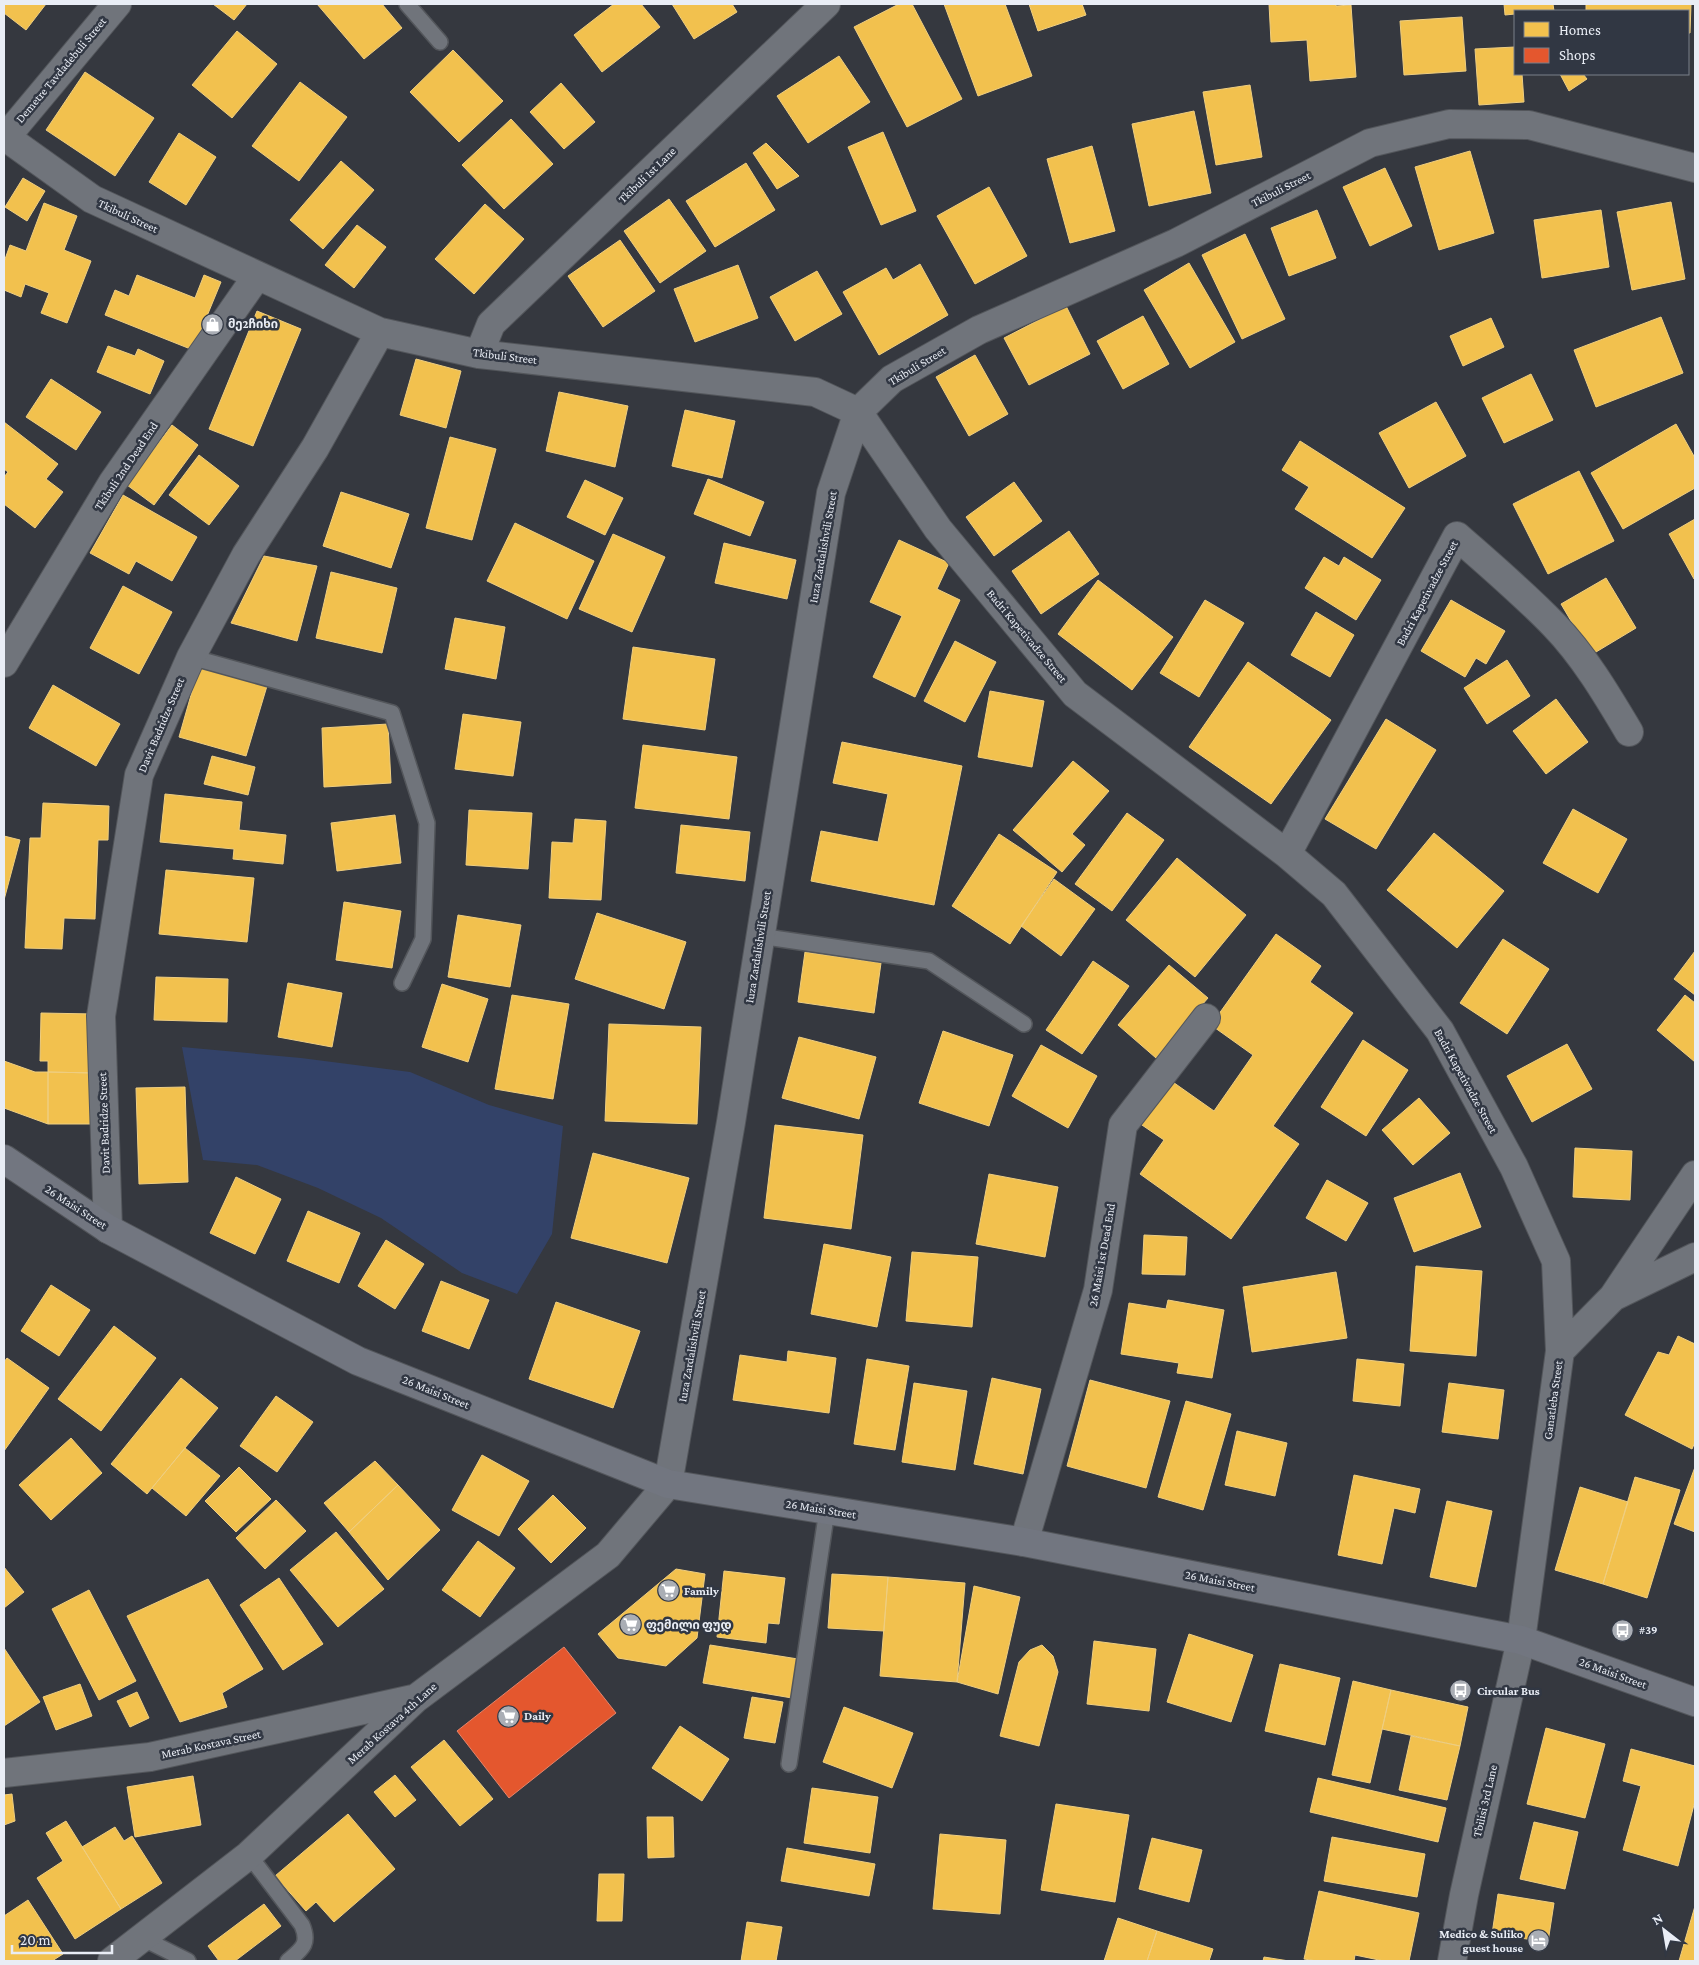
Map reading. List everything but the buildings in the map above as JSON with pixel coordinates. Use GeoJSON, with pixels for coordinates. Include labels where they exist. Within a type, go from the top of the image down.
{"type":"FeatureCollection","features":[{"type":"Feature","properties":{"kind":"main road","name":"26 Maisi Street"},"geometry":{"type":"LineString","coordinates":[[4,1159],[108,1228],[358,1361],[668,1484],[1024,1542],[1521,1640],[1695,1702]]}},
{"type":"Feature","properties":{"kind":"street","name":"Demetre Tavdadebuli Street"},"geometry":{"type":"LineString","coordinates":[[5,137],[117,4]]}},
{"type":"Feature","properties":{"kind":"street","name":"Tkibuli 1st Lane"},"geometry":{"type":"LineString","coordinates":[[479,354],[491,324],[826,4]]}},
{"type":"Feature","properties":{"kind":"street","name":"Tkibuli Street"},"geometry":{"type":"LineString","coordinates":[[5,137],[92,198],[380,332],[479,354],[815,392],[858,412],[892,379],[979,330],[1176,243],[1370,143],[1449,124],[1529,125],[1695,168]]}},
{"type":"Feature","properties":{"kind":"street","name":"Tkibuli 2nd Dead End"},"geometry":{"type":"LineString","coordinates":[[4,663],[113,482],[257,276]]}},
{"type":"Feature","properties":{"kind":"street","name":"Davit Badridze Street"},"geometry":{"type":"LineString","coordinates":[[108,1228],[101,1016],[139,775],[191,657],[246,555],[314,448],[380,332]]}},
{"type":"Feature","properties":{"kind":"street","name":"Badri Kapetivadze Street"},"geometry":{"type":"LineString","coordinates":[[858,412],[938,529],[1075,694],[1287,854],[1334,894],[1440,1031],[1514,1167],[1556,1260],[1560,1351]]}},
{"type":"Feature","properties":{"kind":"street","name":"Iuza Zardalishvili Street"},"geometry":{"type":"LineString","coordinates":[[668,1484],[729,1132],[831,494],[858,412]]}},
{"type":"Feature","properties":{"kind":"street","name":"Badri Kapetivadze Street"},"geometry":{"type":"LineString","coordinates":[[1287,854],[1458,536],[1555,626],[1600,683],[1629,732]]}},
{"type":"Feature","properties":{"kind":"street","name":"26 Maisi 1st Dead End"},"geometry":{"type":"LineString","coordinates":[[1024,1542],[1098,1290],[1124,1124],[1206,1018]]}},
{"type":"Feature","properties":{"kind":"street","name":"Ganatleba Street"},"geometry":{"type":"LineString","coordinates":[[1521,1640],[1560,1351],[1613,1297],[1695,1175]]}},
{"type":"Feature","properties":{"kind":"street"},"geometry":{"type":"LineString","coordinates":[[1613,1297],[1695,1257]]}},
{"type":"Feature","properties":{"kind":"street","name":"Merab Kostava 4th Lane"},"geometry":{"type":"LineString","coordinates":[[112,1961],[248,1855],[415,1699],[608,1555],[668,1484]]}},
{"type":"Feature","properties":{"kind":"street","name":"Tbilisi 3rd Lane"},"geometry":{"type":"LineString","coordinates":[[1452,1961],[1466,1886],[1521,1640]]}},
{"type":"Feature","properties":{"kind":"street","name":"Merab Kostava Street"},"geometry":{"type":"LineString","coordinates":[[4,1773],[150,1757],[415,1699]]}},
{"type":"Feature","properties":{"kind":"lane"},"geometry":{"type":"LineString","coordinates":[[407,4],[440,42]]}},
{"type":"Feature","properties":{"kind":"lane"},"geometry":{"type":"LineString","coordinates":[[191,657],[392,713],[427,823],[423,939],[402,983]]}},
{"type":"Feature","properties":{"kind":"lane"},"geometry":{"type":"LineString","coordinates":[[760,936],[929,961],[1024,1024]]}},
{"type":"Feature","properties":{"kind":"lane"},"geometry":{"type":"LineString","coordinates":[[789,1764],[827,1510]]}},
{"type":"Feature","properties":{"kind":"lane"},"geometry":{"type":"LineString","coordinates":[[248,1855],[302,1925],[306,1936],[303,1948],[288,1961]]}},
{"type":"Feature","properties":{"kind":"lane"},"geometry":{"type":"LineString","coordinates":[[142,1938],[188,1961]]}},
{"type":"Feature","properties":{"kind":"shaded area"},"geometry":{"type":"Polygon","coordinates":[[[182,1047],[301,1058],[410,1072],[489,1105],[563,1126],[552,1234],[517,1294],[462,1273],[381,1218],[318,1188],[257,1165],[203,1160],[182,1047]]]}},
{"type":"Feature","properties":{"kind":"place","name":"მე2ჩიხი"},"geometry":{"type":"Point","coordinates":[212,324]}},
{"type":"Feature","properties":{"kind":"place","name":"Family"},"geometry":{"type":"Point","coordinates":[668,1591]}},
{"type":"Feature","properties":{"kind":"place","name":"ფემილი ფუდ"},"geometry":{"type":"Point","coordinates":[630,1625]}},
{"type":"Feature","properties":{"kind":"place","name":"#39"},"geometry":{"type":"Point","coordinates":[1623,1630]}},
{"type":"Feature","properties":{"kind":"place","name":"Circular Bus"},"geometry":{"type":"Point","coordinates":[1461,1691]}},
{"type":"Feature","properties":{"kind":"place","name":"Daily"},"geometry":{"type":"Point","coordinates":[508,1716]}},
{"type":"Feature","properties":{"kind":"place","name":"Medico & Suliko guest house"},"geometry":{"type":"Point","coordinates":[1539,1941]}}]}
